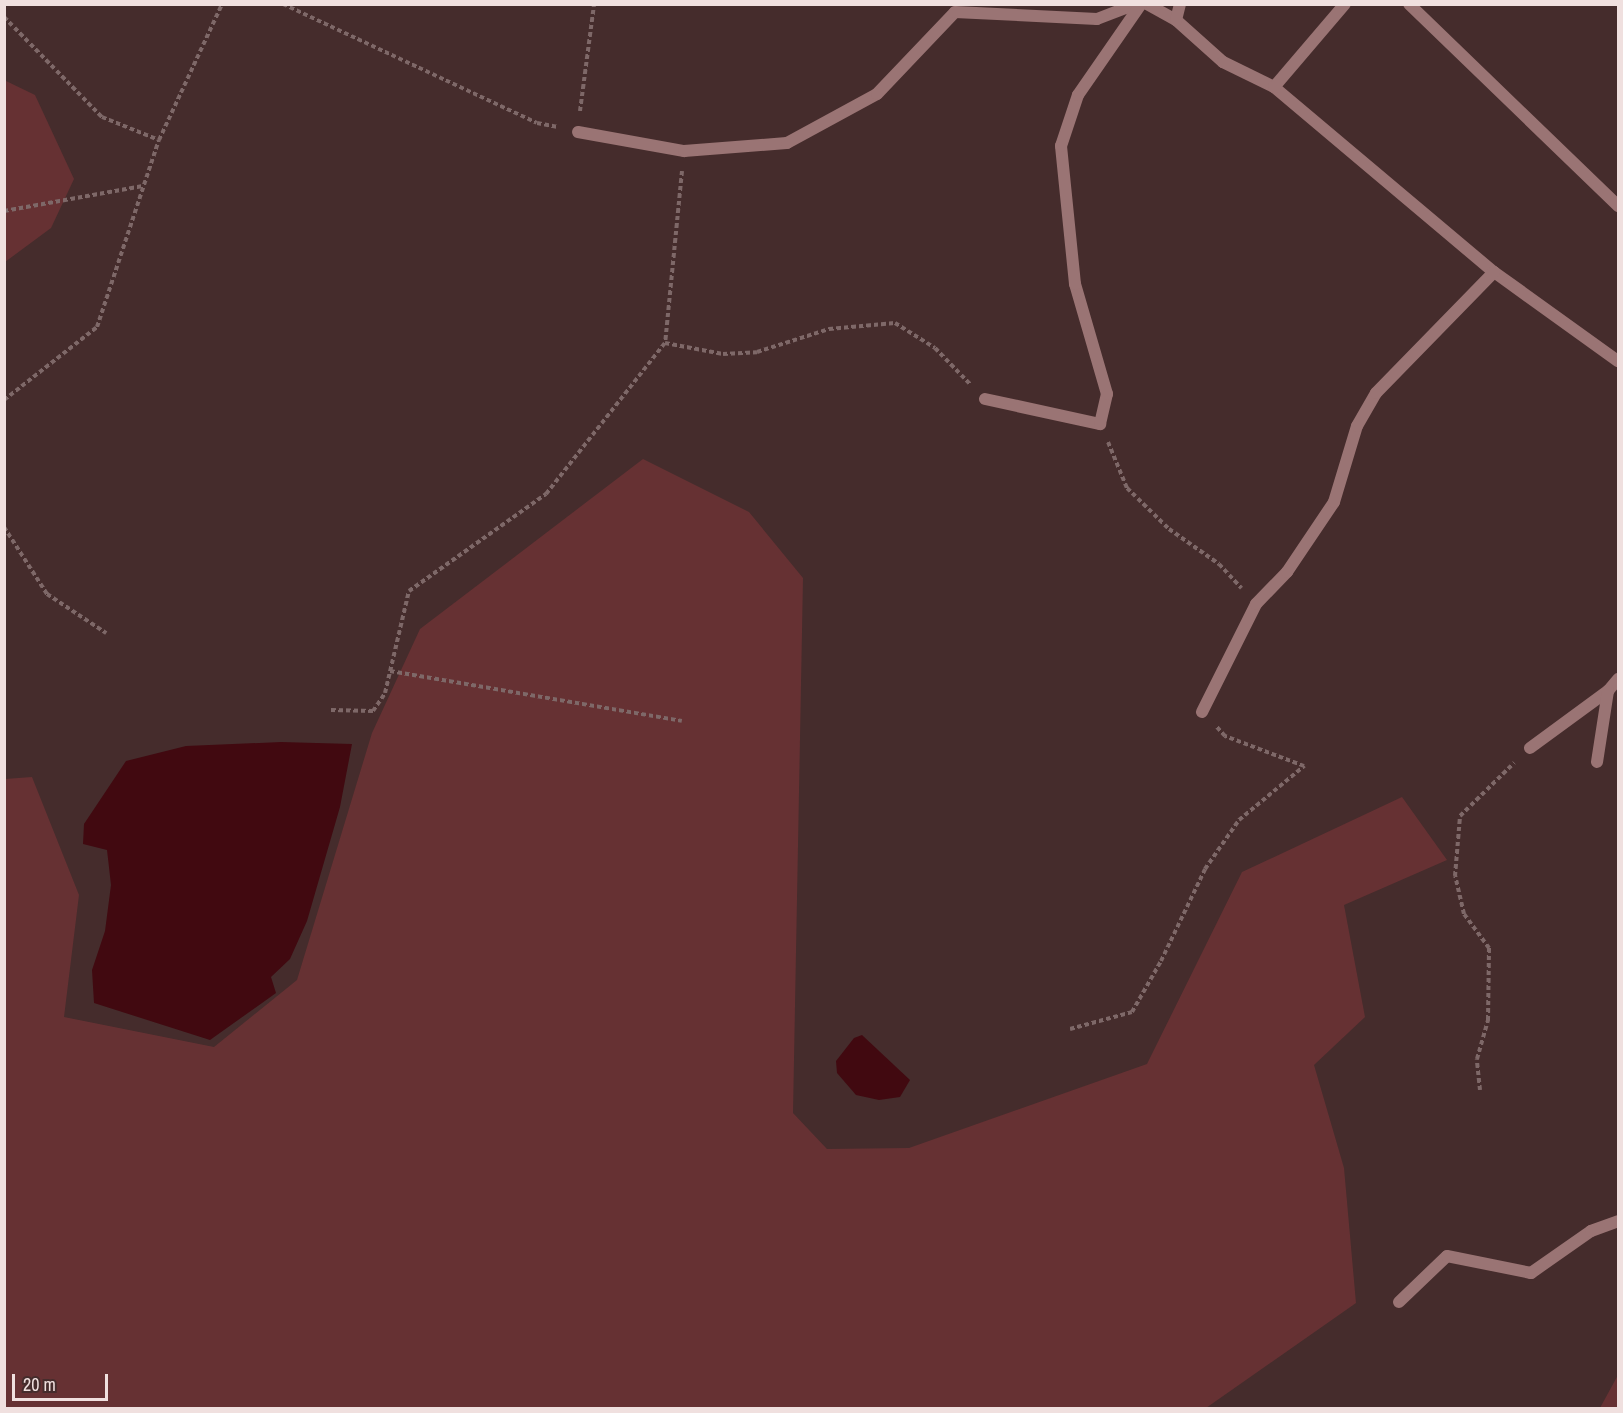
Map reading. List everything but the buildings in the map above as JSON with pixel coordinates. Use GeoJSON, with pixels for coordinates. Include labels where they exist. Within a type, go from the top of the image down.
{"type":"FeatureCollection","features":[{"type":"Feature","properties":{"kind":"street"},"geometry":{"type":"LineString","coordinates":[[578,132],[684,151],[787,143],[877,94],[955,12],[1097,19],[1136,4]]}},
{"type":"Feature","properties":{"kind":"street"},"geometry":{"type":"LineString","coordinates":[[985,399],[1100,424],[1107,394],[1075,284],[1061,146],[1077,95],[1141,4]]}},
{"type":"Feature","properties":{"kind":"street"},"geometry":{"type":"LineString","coordinates":[[1147,4],[1176,20],[1223,62],[1274,87],[1494,272],[1618,360]]}},
{"type":"Feature","properties":{"kind":"street"},"geometry":{"type":"LineString","coordinates":[[1176,20],[1180,4]]}},
{"type":"Feature","properties":{"kind":"street"},"geometry":{"type":"LineString","coordinates":[[1274,87],[1345,4]]}},
{"type":"Feature","properties":{"kind":"street"},"geometry":{"type":"LineString","coordinates":[[1409,4],[1618,206]]}},
{"type":"Feature","properties":{"kind":"street"},"geometry":{"type":"LineString","coordinates":[[1202,712],[1256,604],[1287,572],[1334,502],[1357,426],[1376,393],[1494,272]]}},
{"type":"Feature","properties":{"kind":"street"},"geometry":{"type":"LineString","coordinates":[[1530,748],[1608,691],[1618,679]]}},
{"type":"Feature","properties":{"kind":"street"},"geometry":{"type":"LineString","coordinates":[[1597,762],[1608,691]]}},
{"type":"Feature","properties":{"kind":"street"},"geometry":{"type":"LineString","coordinates":[[1399,1302],[1447,1256],[1531,1273],[1591,1231],[1618,1221]]}},
{"type":"Feature","properties":{"kind":"path"},"geometry":{"type":"LineString","coordinates":[[4,400],[97,327],[159,140],[222,4]]}},
{"type":"Feature","properties":{"kind":"path"},"geometry":{"type":"LineString","coordinates":[[283,4],[537,123],[578,132],[594,4]]}},
{"type":"Feature","properties":{"kind":"path"},"geometry":{"type":"LineString","coordinates":[[4,16],[102,117],[159,140]]}},
{"type":"Feature","properties":{"kind":"path"},"geometry":{"type":"LineString","coordinates":[[331,710],[373,711],[385,693],[409,591],[546,494],[665,343],[684,151]]}},
{"type":"Feature","properties":{"kind":"path"},"geometry":{"type":"LineString","coordinates":[[5,208],[143,186]]}},
{"type":"Feature","properties":{"kind":"path"},"geometry":{"type":"LineString","coordinates":[[665,343],[723,354],[757,352],[829,329],[895,323],[935,348],[985,399]]}},
{"type":"Feature","properties":{"kind":"path"},"geometry":{"type":"LineString","coordinates":[[1100,424],[1126,488],[1168,529],[1219,564],[1256,604]]}},
{"type":"Feature","properties":{"kind":"path"},"geometry":{"type":"LineString","coordinates":[[4,527],[47,594],[106,633]]}},
{"type":"Feature","properties":{"kind":"path"},"geometry":{"type":"LineString","coordinates":[[390,671],[682,721]]}},
{"type":"Feature","properties":{"kind":"path"},"geometry":{"type":"LineString","coordinates":[[1070,1029],[1132,1012],[1161,961],[1205,869],[1239,820],[1304,766],[1225,736],[1202,712]]}},
{"type":"Feature","properties":{"kind":"path"},"geometry":{"type":"LineString","coordinates":[[1480,1090],[1477,1059],[1488,1020],[1489,948],[1464,915],[1455,876],[1460,816],[1530,748]]}},
{"type":"Feature","properties":{"kind":"shaded area"},"geometry":{"type":"Polygon","coordinates":[[[4,80],[35,95],[74,179],[51,228],[5,262],[4,80]]]}},
{"type":"Feature","properties":{"kind":"shaded area"},"geometry":{"type":"Polygon","coordinates":[[[643,459],[749,512],[803,578],[793,1113],[827,1149],[909,1148],[1147,1064],[1242,872],[1402,797],[1447,860],[1344,905],[1365,1017],[1314,1065],[1344,1168],[1356,1303],[1206,1408],[5,1408],[5,779],[32,777],[79,895],[64,1017],[214,1047],[297,980],[372,733],[420,629],[643,459]]]}},
{"type":"Feature","properties":{"kind":"shaded area"},"geometry":{"type":"Polygon","coordinates":[[[281,742],[352,744],[340,807],[307,921],[290,959],[271,977],[276,993],[210,1040],[94,1003],[92,970],[105,931],[111,885],[107,850],[83,844],[84,824],[126,761],[186,746],[281,742]]]}},
{"type":"Feature","properties":{"kind":"shaded area"},"geometry":{"type":"Polygon","coordinates":[[[862,1035],[910,1080],[900,1097],[879,1100],[856,1095],[837,1073],[836,1061],[854,1038],[862,1035]]]}},
{"type":"Feature","properties":{"kind":"shaded area"},"geometry":{"type":"Polygon","coordinates":[[[1618,1375],[1618,1408],[1600,1408],[1618,1375]]]}}]}
